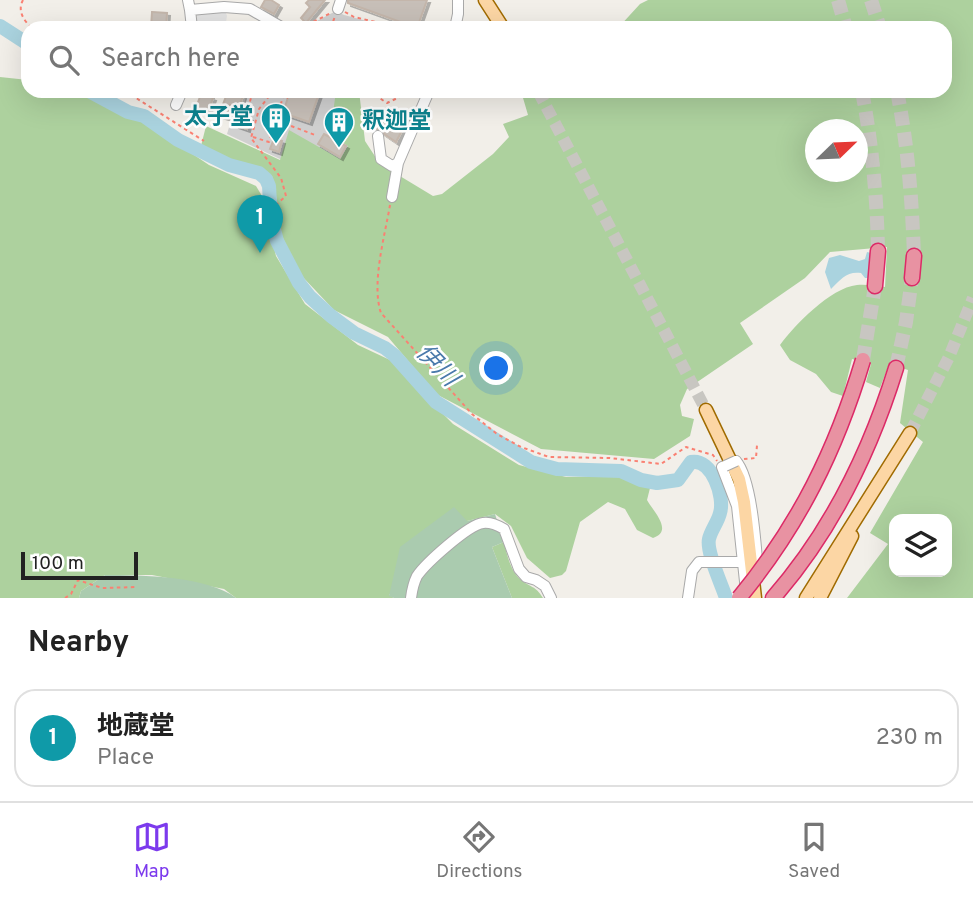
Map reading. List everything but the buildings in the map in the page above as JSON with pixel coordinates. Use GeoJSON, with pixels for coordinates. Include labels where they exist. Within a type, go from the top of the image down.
{"type":"FeatureCollection","features":[{"type":"Feature","properties":{"kind":"highway"},"geometry":{"type":"LineString","coordinates":[[875,286],[878,251]]}},
{"type":"Feature","properties":{"kind":"highway"},"geometry":{"type":"LineString","coordinates":[[912,278],[914,256]]}},
{"type":"Feature","properties":{"kind":"highway"},"geometry":{"type":"LineString","coordinates":[[738,598],[791,527],[817,481],[837,437],[863,360]]}},
{"type":"Feature","properties":{"kind":"highway"},"geometry":{"type":"LineString","coordinates":[[773,598],[811,550],[847,491],[873,436],[896,368]]}},
{"type":"Feature","properties":{"kind":"main road"},"geometry":{"type":"LineString","coordinates":[[485,0],[498,21]]}},
{"type":"Feature","properties":{"kind":"main road"},"geometry":{"type":"LineString","coordinates":[[706,411],[739,479],[755,598]]}},
{"type":"Feature","properties":{"kind":"main road"},"geometry":{"type":"LineString","coordinates":[[806,598],[909,433]]}},
{"type":"Feature","properties":{"kind":"main road"},"geometry":{"type":"LineString","coordinates":[[821,598],[874,488]]}},
{"type":"Feature","properties":{"kind":"street"},"geometry":{"type":"LineString","coordinates":[[458,0],[458,21]]}},
{"type":"Feature","properties":{"kind":"street"},"geometry":{"type":"LineString","coordinates":[[189,5],[250,9],[271,21]]}},
{"type":"Feature","properties":{"kind":"street"},"geometry":{"type":"LineString","coordinates":[[176,105],[179,98]]}},
{"type":"Feature","properties":{"kind":"street"},"geometry":{"type":"LineString","coordinates":[[392,197],[398,163],[425,98]]}},
{"type":"Feature","properties":{"kind":"street"},"geometry":{"type":"LineString","coordinates":[[378,136],[381,159],[391,166],[398,163]]}},
{"type":"Feature","properties":{"kind":"street"},"geometry":{"type":"LineString","coordinates":[[747,598],[737,506],[723,467],[736,461],[747,486],[761,598]]}},
{"type":"Feature","properties":{"kind":"street"},"geometry":{"type":"LineString","coordinates":[[411,598],[412,587],[425,566],[461,535],[480,523],[494,524],[505,529],[519,569],[526,577],[545,586],[551,598]]}},
{"type":"Feature","properties":{"kind":"street"},"geometry":{"type":"LineString","coordinates":[[688,598],[692,570],[699,562],[743,562]]}},
{"type":"Feature","properties":{"kind":"path"},"geometry":{"type":"LineString","coordinates":[[23,0],[20,4],[22,15],[27,21]]}},
{"type":"Feature","properties":{"kind":"path"},"geometry":{"type":"LineString","coordinates":[[312,21],[340,4]]}},
{"type":"Feature","properties":{"kind":"path"},"geometry":{"type":"LineString","coordinates":[[334,21],[340,4]]}},
{"type":"Feature","properties":{"kind":"path"},"geometry":{"type":"LineString","coordinates":[[340,4],[354,17],[371,21]]}},
{"type":"Feature","properties":{"kind":"path"},"geometry":{"type":"LineString","coordinates":[[136,98],[204,141]]}},
{"type":"Feature","properties":{"kind":"path"},"geometry":{"type":"LineString","coordinates":[[246,115],[251,98]]}},
{"type":"Feature","properties":{"kind":"path"},"geometry":{"type":"LineString","coordinates":[[247,225],[261,218],[286,193],[281,178],[257,148],[252,137],[259,109],[267,98]]}},
{"type":"Feature","properties":{"kind":"path"},"geometry":{"type":"LineString","coordinates":[[252,137],[269,142],[284,98]]}},
{"type":"Feature","properties":{"kind":"path"},"geometry":{"type":"LineString","coordinates":[[380,98],[387,103],[398,98]]}},
{"type":"Feature","properties":{"kind":"path"},"geometry":{"type":"LineString","coordinates":[[277,120],[315,135]]}},
{"type":"Feature","properties":{"kind":"path"},"geometry":{"type":"LineString","coordinates":[[273,131],[277,133]]}},
{"type":"Feature","properties":{"kind":"path"},"geometry":{"type":"LineString","coordinates":[[392,197],[380,263],[378,304],[384,317],[472,414],[509,440],[550,457],[610,458],[661,464],[686,447],[713,456],[723,467]]}},
{"type":"Feature","properties":{"kind":"path"},"geometry":{"type":"LineString","coordinates":[[256,221],[263,245]]}},
{"type":"Feature","properties":{"kind":"path"},"geometry":{"type":"LineString","coordinates":[[736,461],[756,458],[757,445]]}},
{"type":"Feature","properties":{"kind":"path"},"geometry":{"type":"LineString","coordinates":[[65,598],[71,594],[78,580],[102,588],[137,587]]}},
{"type":"Feature","properties":{"kind":"shaded area"},"geometry":{"type":"Polygon","coordinates":[[[225,10],[226,21],[197,21],[196,12],[225,10]]]}},
{"type":"Feature","properties":{"kind":"shaded area"},"geometry":{"type":"Polygon","coordinates":[[[336,11],[367,21],[317,21],[336,11]]]}},
{"type":"Feature","properties":{"kind":"shaded area"},"geometry":{"type":"Polygon","coordinates":[[[246,98],[340,98],[349,145],[344,160],[280,159],[227,134],[234,111],[243,108],[246,98]]]}},
{"type":"Feature","properties":{"kind":"green space"},"geometry":{"type":"Polygon","coordinates":[[[648,0],[973,0],[973,598],[847,598],[888,544],[870,533],[923,442],[900,423],[908,370],[889,364],[880,388],[866,382],[871,364],[852,359],[843,396],[831,392],[816,374],[790,360],[780,345],[804,318],[836,293],[857,285],[885,287],[887,247],[830,252],[805,278],[740,323],[753,344],[687,389],[680,405],[682,416],[694,419],[690,436],[654,459],[541,449],[436,394],[388,337],[334,310],[299,273],[277,225],[279,211],[272,176],[230,162],[201,146],[206,126],[280,160],[289,130],[340,159],[348,146],[330,135],[335,98],[360,98],[365,141],[380,164],[433,196],[442,194],[493,154],[509,137],[503,124],[528,115],[523,98],[952,98],[952,21],[624,21],[640,4],[648,0]]]}},
{"type":"Feature","properties":{"kind":"green space"},"geometry":{"type":"Polygon","coordinates":[[[0,77],[21,79],[21,98],[97,98],[145,122],[209,165],[256,186],[262,196],[276,256],[305,304],[358,345],[390,360],[453,424],[519,465],[566,477],[620,476],[650,488],[647,500],[662,526],[659,535],[653,538],[637,530],[625,509],[608,502],[580,522],[566,571],[550,578],[527,558],[511,526],[495,514],[467,521],[389,595],[394,598],[236,598],[224,589],[152,575],[105,575],[81,591],[79,598],[0,598],[0,77]]]}},
{"type":"Feature","properties":{"kind":"green space"},"geometry":{"type":"Polygon","coordinates":[[[454,507],[467,521],[495,514],[504,542],[492,547],[512,598],[389,596],[400,547],[454,507]]]}},
{"type":"Feature","properties":{"kind":"green space"},"geometry":{"type":"Polygon","coordinates":[[[504,542],[514,572],[543,598],[512,598],[492,547],[504,542]]]}},
{"type":"Feature","properties":{"kind":"green space"},"geometry":{"type":"Polygon","coordinates":[[[105,575],[155,576],[192,581],[224,591],[236,598],[79,598],[81,591],[105,575]]]}},
{"type":"Feature","properties":{"kind":"water"},"geometry":{"type":"Polygon","coordinates":[[[867,252],[871,253],[868,278],[861,273],[852,273],[844,276],[831,289],[825,272],[829,258],[840,255],[859,261],[865,259],[867,252]]]}},
{"type":"Feature","properties":{"kind":"waterway","name":"伊川"},"geometry":{"type":"LineString","coordinates":[[0,26],[21,40]]}},
{"type":"Feature","properties":{"kind":"waterway","name":"伊川"},"geometry":{"type":"LineString","coordinates":[[102,98],[128,112],[144,116],[178,140],[229,165],[259,173],[269,186],[271,218],[277,241],[299,283],[310,297],[354,333],[394,355],[436,402],[531,462],[557,469],[621,471],[641,480],[657,483],[678,480],[691,462],[705,466],[711,472],[721,498],[720,513],[709,545],[726,598]]}},
{"type":"Feature","properties":{"kind":"tunnel"},"geometry":{"type":"LineString","coordinates":[[838,0],[844,21]]}},
{"type":"Feature","properties":{"kind":"tunnel"},"geometry":{"type":"LineString","coordinates":[[871,0],[878,21]]}},
{"type":"Feature","properties":{"kind":"tunnel"},"geometry":{"type":"LineString","coordinates":[[542,98],[706,410]]}},
{"type":"Feature","properties":{"kind":"tunnel"},"geometry":{"type":"LineString","coordinates":[[863,98],[873,171],[878,251]]}},
{"type":"Feature","properties":{"kind":"tunnel"},"geometry":{"type":"LineString","coordinates":[[898,98],[909,173],[914,256]]}},
{"type":"Feature","properties":{"kind":"tunnel"},"geometry":{"type":"LineString","coordinates":[[896,368],[912,278]]}},
{"type":"Feature","properties":{"kind":"tunnel"},"geometry":{"type":"LineString","coordinates":[[863,360],[875,286]]}},
{"type":"Feature","properties":{"kind":"tunnel"},"geometry":{"type":"LineString","coordinates":[[910,433],[949,357],[973,298]]}},
{"type":"Feature","properties":{"kind":"place","name":"太子堂"},"geometry":{"type":"Point","coordinates":[276,145]}},
{"type":"Feature","properties":{"kind":"place","name":"釈迦堂"},"geometry":{"type":"Point","coordinates":[339,149]}},
{"type":"Feature","properties":{"kind":"place","name":"地蔵堂"},"geometry":{"type":"Point","coordinates":[260,253]}}]}
